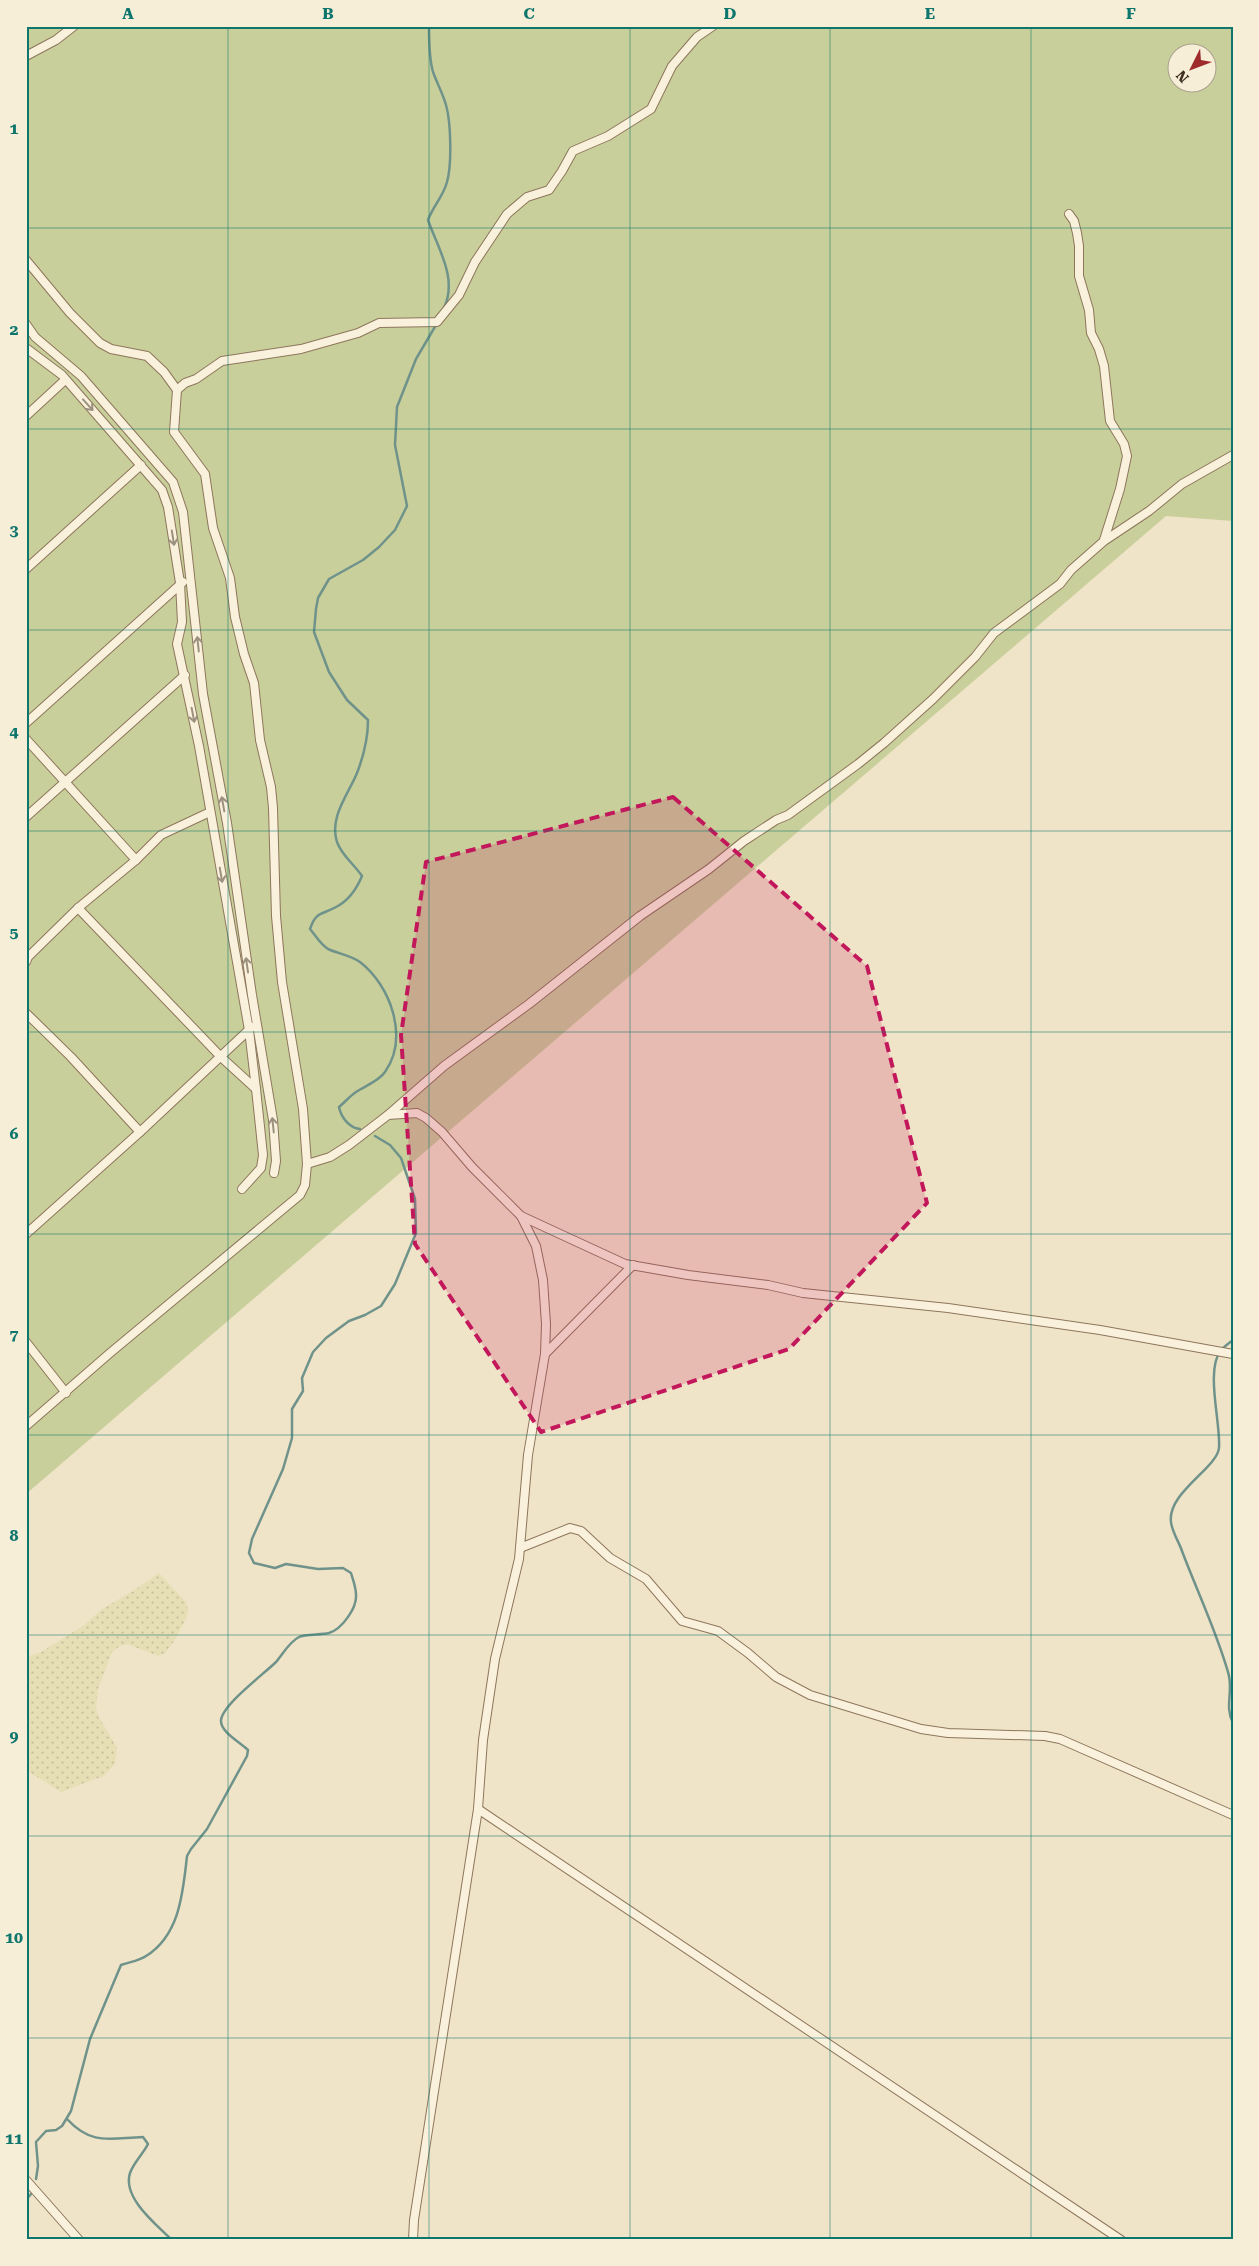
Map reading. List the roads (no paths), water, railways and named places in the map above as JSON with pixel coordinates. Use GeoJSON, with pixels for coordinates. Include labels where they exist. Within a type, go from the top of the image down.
{"type":"FeatureCollection","features":[{"type":"Feature","properties":{"kind":"street"},"geometry":{"type":"LineString","coordinates":[[26,56],[56,40],[74,26]]}},
{"type":"Feature","properties":{"kind":"street"},"geometry":{"type":"LineString","coordinates":[[177,390],[185,383],[196,379],[222,361],[301,349],[358,333],[379,323],[437,322],[459,295],[475,262],[507,214],[527,197],[549,190],[562,171],[572,151],[608,136],[652,109],[672,66],[697,37],[713,26]]}},
{"type":"Feature","properties":{"kind":"street"},"geometry":{"type":"LineString","coordinates":[[1069,214],[1074,222],[1079,246],[1079,276],[1089,310],[1091,333],[1099,349],[1104,366],[1110,421],[1124,444],[1127,456],[1120,490],[1104,541]]}},
{"type":"Feature","properties":{"kind":"street"},"geometry":{"type":"LineString","coordinates":[[26,260],[85,330],[100,343],[111,349],[147,356],[164,372],[177,390],[174,432],[204,474],[213,528],[230,578],[235,617],[244,654],[254,683],[260,740],[273,808],[276,916],[282,982],[304,1110],[307,1164],[306,1185],[300,1195],[110,1353],[26,1426]]}},
{"type":"Feature","properties":{"kind":"street"},"geometry":{"type":"LineString","coordinates":[[26,324],[34,337],[81,376],[173,482],[183,512],[203,694],[227,823],[256,1023],[273,1120],[276,1161],[274,1173]]}},
{"type":"Feature","properties":{"kind":"street"},"geometry":{"type":"LineString","coordinates":[[26,348],[65,380],[141,465],[166,497],[180,583],[182,622],[177,644],[199,746],[249,1030],[256,1090],[263,1155],[261,1168],[242,1189]]}},
{"type":"Feature","properties":{"kind":"street"},"geometry":{"type":"LineString","coordinates":[[26,416],[65,380]]}},
{"type":"Feature","properties":{"kind":"street"},"geometry":{"type":"LineString","coordinates":[[307,1164],[330,1157],[349,1145],[373,1124],[388,1115],[444,1066],[529,1004],[640,916],[709,869],[744,841],[776,820],[788,815],[858,764],[933,699],[975,657],[994,633],[1060,584],[1071,570],[1104,541],[1149,511],[1182,484],[1233,454]]}},
{"type":"Feature","properties":{"kind":"street"},"geometry":{"type":"LineString","coordinates":[[1222,461],[1233,464]]}},
{"type":"Feature","properties":{"kind":"street"},"geometry":{"type":"LineString","coordinates":[[26,570],[141,465]]}},
{"type":"Feature","properties":{"kind":"street"},"geometry":{"type":"LineString","coordinates":[[176,554],[187,552]]}},
{"type":"Feature","properties":{"kind":"street"},"geometry":{"type":"LineString","coordinates":[[26,723],[180,583],[191,578]]}},
{"type":"Feature","properties":{"kind":"street"},"geometry":{"type":"LineString","coordinates":[[26,817],[185,676]]}},
{"type":"Feature","properties":{"kind":"street"},"geometry":{"type":"LineString","coordinates":[[26,739],[136,860]]}},
{"type":"Feature","properties":{"kind":"street"},"geometry":{"type":"LineString","coordinates":[[199,746],[212,741]]}},
{"type":"Feature","properties":{"kind":"street"},"geometry":{"type":"LineString","coordinates":[[26,962],[28,957],[78,908],[136,860],[161,835],[210,812]]}},
{"type":"Feature","properties":{"kind":"street"},"geometry":{"type":"LineString","coordinates":[[78,908],[221,1057],[256,1090]]}},
{"type":"Feature","properties":{"kind":"street"},"geometry":{"type":"LineString","coordinates":[[26,1013],[71,1057],[140,1132]]}},
{"type":"Feature","properties":{"kind":"street"},"geometry":{"type":"LineString","coordinates":[[26,1234],[140,1132],[256,1023]]}},
{"type":"Feature","properties":{"kind":"street"},"geometry":{"type":"LineString","coordinates":[[388,1115],[417,1113],[426,1118],[521,1216],[536,1246],[543,1280],[546,1324],[545,1354],[528,1455],[520,1548],[508,1610],[495,1659],[483,1740],[478,1809],[415,2211],[413,2240]]}},
{"type":"Feature","properties":{"kind":"street"},"geometry":{"type":"LineString","coordinates":[[521,1216],[633,1266],[768,1285],[803,1292],[948,1308],[1100,1330],[1233,1354]]}},
{"type":"Feature","properties":{"kind":"street"},"geometry":{"type":"LineString","coordinates":[[545,1354],[633,1266]]}},
{"type":"Feature","properties":{"kind":"street"},"geometry":{"type":"LineString","coordinates":[[26,1342],[66,1393]]}},
{"type":"Feature","properties":{"kind":"street"},"geometry":{"type":"LineString","coordinates":[[520,1548],[570,1528],[581,1530],[610,1558],[646,1579],[682,1621],[710,1628],[722,1634],[776,1677],[810,1695],[921,1729],[948,1733],[1045,1736],[1060,1739],[1233,1815]]}},
{"type":"Feature","properties":{"kind":"street"},"geometry":{"type":"LineString","coordinates":[[478,1809],[1121,2240]]}},
{"type":"Feature","properties":{"kind":"street"},"geometry":{"type":"LineString","coordinates":[[26,2180],[80,2240]]}},
{"type":"Feature","properties":{"kind":"waterway"},"geometry":{"type":"LineString","coordinates":[[429,26],[429,49],[432,67],[448,112],[450,132],[449,175],[443,192],[428,220],[448,275],[448,297],[444,308]]}},
{"type":"Feature","properties":{"kind":"waterway"},"geometry":{"type":"LineString","coordinates":[[360,1129],[352,1127],[346,1121],[339,1107],[354,1094],[376,1081],[385,1072],[396,1044],[396,1029],[388,998],[371,972],[360,962],[328,949],[310,929],[317,916],[331,910],[348,898],[355,890],[362,876],[339,847],[335,833],[335,824],[337,815],[362,760],[368,720],[347,700],[329,672],[314,632],[316,609],[318,598],[329,579],[363,560],[379,547],[395,530],[407,506],[395,445],[397,407],[416,359],[436,325]]}},
{"type":"Feature","properties":{"kind":"waterway"},"geometry":{"type":"LineString","coordinates":[[36,2179],[38,2166],[36,2142],[46,2131],[56,2130],[62,2126],[71,2111],[90,2039],[121,1965],[146,1956],[166,1937],[178,1912],[187,1856],[207,1829],[247,1756],[248,1750],[224,1729],[221,1720],[223,1713],[236,1698],[276,1662],[295,1639],[302,1636],[326,1634],[334,1631],[344,1623],[356,1600],[356,1589],[351,1573],[343,1568],[318,1569],[286,1564],[275,1568],[254,1563],[249,1553],[252,1539],[283,1469],[292,1438],[292,1409],[303,1391],[302,1378],[313,1352],[326,1338],[349,1321],[381,1306],[395,1284],[416,1233],[415,1199],[401,1158],[390,1145],[375,1136]]}},
{"type":"Feature","properties":{"kind":"waterway"},"geometry":{"type":"LineString","coordinates":[[1233,1340],[1221,1350],[1216,1359],[1214,1370],[1219,1448],[1210,1464],[1177,1501],[1172,1511],[1171,1522],[1223,1656],[1230,1679],[1229,1710],[1233,1723]]}},
{"type":"Feature","properties":{"kind":"waterway"},"geometry":{"type":"LineString","coordinates":[[67,2119],[76,2128],[93,2137],[111,2139],[143,2137],[148,2144],[130,2173],[131,2192],[142,2210],[172,2240]]}},
{"type":"Feature","properties":{"kind":"waterway"},"geometry":{"type":"LineString","coordinates":[[26,2200],[31,2194]]}}]}
